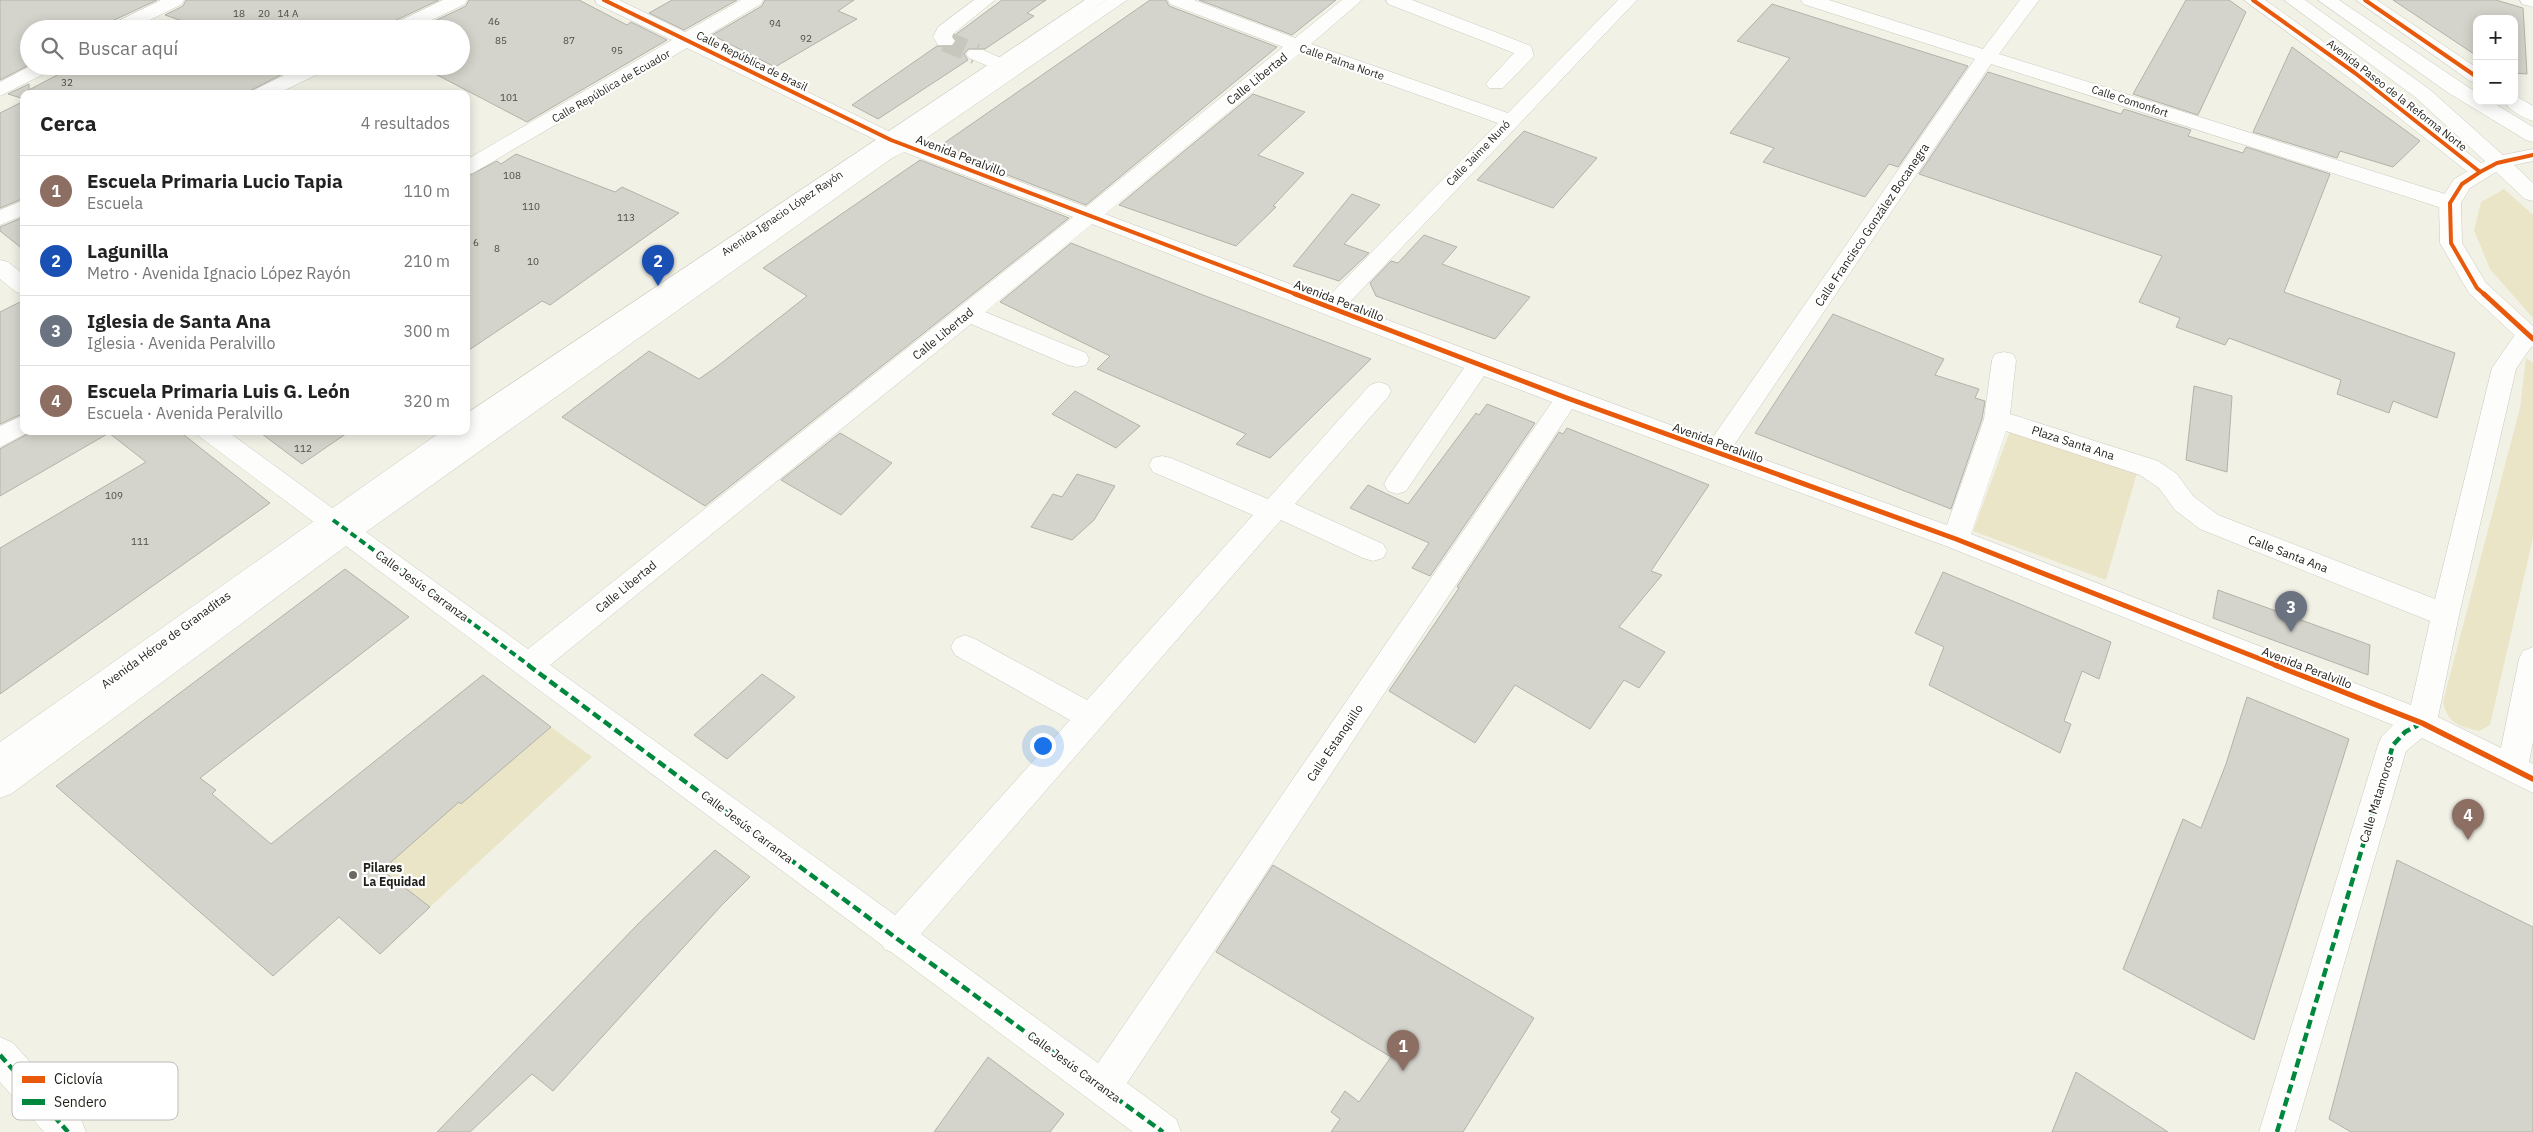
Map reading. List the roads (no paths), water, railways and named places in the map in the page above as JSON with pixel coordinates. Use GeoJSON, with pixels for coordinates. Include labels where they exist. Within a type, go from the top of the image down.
{"type":"FeatureCollection","features":[{"type":"Feature","properties":{"kind":"street"},"geometry":{"type":"LineString","coordinates":[[135,20],[174,0]]}},
{"type":"Feature","properties":{"kind":"street"},"geometry":{"type":"LineString","coordinates":[[417,20],[458,0]]}},
{"type":"Feature","properties":{"kind":"street","name":"Calle República de Ecuador"},"geometry":{"type":"LineString","coordinates":[[470,167],[688,41],[754,0]]}},
{"type":"Feature","properties":{"kind":"street"},"geometry":{"type":"LineString","coordinates":[[945,40],[942,36],[945,31],[986,0]]}},
{"type":"Feature","properties":{"kind":"street","name":"Avenida Ignacio López Rayón"},"geometry":{"type":"LineString","coordinates":[[470,424],[897,142],[1001,65],[1097,0]]}},
{"type":"Feature","properties":{"kind":"street"},"geometry":{"type":"LineString","coordinates":[[340,525],[885,154],[897,142],[1118,0]]}},
{"type":"Feature","properties":{"kind":"street","name":"Calle Palma Norte"},"geometry":{"type":"LineString","coordinates":[[1176,0],[1298,46],[1509,120]]}},
{"type":"Feature","properties":{"kind":"street","name":"Calle Libertad"},"geometry":{"type":"LineString","coordinates":[[529,665],[968,314],[1087,215],[1353,0]]}},
{"type":"Feature","properties":{"kind":"street"},"geometry":{"type":"LineString","coordinates":[[1395,0],[1524,50],[1524,56],[1496,84]]}},
{"type":"Feature","properties":{"kind":"street","name":"Calle Jaime Nunó"},"geometry":{"type":"LineString","coordinates":[[1330,308],[1509,120],[1628,0]]}},
{"type":"Feature","properties":{"kind":"street","name":"Calle Comonfort"},"geometry":{"type":"LineString","coordinates":[[1810,0],[2450,203]]}},
{"type":"Feature","properties":{"kind":"street","name":"Calle Francisco González Bocanegra"},"geometry":{"type":"LineString","coordinates":[[1716,452],[1987,56],[2030,0]]}},
{"type":"Feature","properties":{"kind":"street"},"geometry":{"type":"LineString","coordinates":[[2232,0],[2323,68],[2355,73]]}},
{"type":"Feature","properties":{"kind":"street","name":"Avenida Paseo de la Reforma Norte"},"geometry":{"type":"LineString","coordinates":[[2253,0],[2488,168],[2533,194]]}},
{"type":"Feature","properties":{"kind":"street","name":"Avenida Paseo de la Reforma Norte"},"geometry":{"type":"LineString","coordinates":[[2293,0],[2422,93],[2488,168]]}},
{"type":"Feature","properties":{"kind":"street"},"geometry":{"type":"LineString","coordinates":[[2327,0],[2454,88],[2533,136]]}},
{"type":"Feature","properties":{"kind":"street"},"geometry":{"type":"LineString","coordinates":[[2365,0],[2473,74]]}},
{"type":"Feature","properties":{"kind":"street","name":"Calle República de Brasil"},"geometry":{"type":"LineString","coordinates":[[615,2],[688,41],[897,142]]}},
{"type":"Feature","properties":{"kind":"street"},"geometry":{"type":"LineString","coordinates":[[976,54],[1001,65]]}},
{"type":"Feature","properties":{"kind":"street"},"geometry":{"type":"LineString","coordinates":[[0,90],[28,75]]}},
{"type":"Feature","properties":{"kind":"street"},"geometry":{"type":"LineString","coordinates":[[269,90],[300,75]]}},
{"type":"Feature","properties":{"kind":"street"},"geometry":{"type":"LineString","coordinates":[[2518,104],[2533,115]]}},
{"type":"Feature","properties":{"kind":"street","name":"Avenida Peralvillo"},"geometry":{"type":"LineString","coordinates":[[897,142],[1567,398],[1956,539],[2422,723],[2523,773]]}},
{"type":"Feature","properties":{"kind":"street"},"geometry":{"type":"LineString","coordinates":[[2422,723],[2445,615],[2504,368],[2530,337],[2477,288],[2451,244],[2450,203],[2462,184],[2488,168],[2533,155]]}},
{"type":"Feature","properties":{"kind":"street"},"geometry":{"type":"LineString","coordinates":[[0,218],[20,209]]}},
{"type":"Feature","properties":{"kind":"street"},"geometry":{"type":"LineString","coordinates":[[0,267],[20,284]]}},
{"type":"Feature","properties":{"kind":"street"},"geometry":{"type":"LineString","coordinates":[[968,314],[1077,359]]}},
{"type":"Feature","properties":{"kind":"street"},"geometry":{"type":"LineString","coordinates":[[1956,539],[1997,418],[2004,360]]}},
{"type":"Feature","properties":{"kind":"street"},"geometry":{"type":"LineString","coordinates":[[1397,484],[1479,364]]}},
{"type":"Feature","properties":{"kind":"street"},"geometry":{"type":"LineString","coordinates":[[896,938],[1379,391]]}},
{"type":"Feature","properties":{"kind":"street","name":"Calle Estanquillo"},"geometry":{"type":"LineString","coordinates":[[1103,1087],[1567,398]]}},
{"type":"Feature","properties":{"kind":"street","name":"Plaza Santa Ana"},"geometry":{"type":"LineString","coordinates":[[1997,418],[2149,468]]}},
{"type":"Feature","properties":{"kind":"street"},"geometry":{"type":"LineString","coordinates":[[0,438],[20,426]]}},
{"type":"Feature","properties":{"kind":"street","name":"Calle Jesús Carranza"},"geometry":{"type":"LineString","coordinates":[[215,435],[340,525],[896,938],[1163,1132]]}},
{"type":"Feature","properties":{"kind":"street"},"geometry":{"type":"LineString","coordinates":[[0,784],[455,435]]}},
{"type":"Feature","properties":{"kind":"street"},"geometry":{"type":"LineString","coordinates":[[1162,465],[1373,551]]}},
{"type":"Feature","properties":{"kind":"street","name":"Calle Santa Ana"},"geometry":{"type":"LineString","coordinates":[[2149,468],[2168,481],[2184,503],[2209,522],[2445,615]]}},
{"type":"Feature","properties":{"kind":"street","name":"Avenida Héroe de Granaditas"},"geometry":{"type":"LineString","coordinates":[[0,759],[340,525]]}},
{"type":"Feature","properties":{"kind":"street"},"geometry":{"type":"LineString","coordinates":[[965,647],[1091,717]]}},
{"type":"Feature","properties":{"kind":"street"},"geometry":{"type":"LineString","coordinates":[[2523,773],[2533,659]]}},
{"type":"Feature","properties":{"kind":"street","name":"Calle Matamoros"},"geometry":{"type":"LineString","coordinates":[[2277,1132],[2393,745],[2405,732],[2422,723]]}},
{"type":"Feature","properties":{"kind":"street"},"geometry":{"type":"LineString","coordinates":[[0,1055],[12,1069]]}},
{"type":"Feature","properties":{"kind":"street"},"geometry":{"type":"LineString","coordinates":[[57,1120],[68,1132]]}},
{"type":"Feature","properties":{"kind":"tunnel"},"geometry":{"type":"LineString","coordinates":[[945,41],[976,54]]}},
{"type":"Feature","properties":{"kind":"place","name":"Lagunilla"},"geometry":{"type":"Point","coordinates":[658,286]}},
{"type":"Feature","properties":{"kind":"place","name":"Iglesia de Santa Ana"},"geometry":{"type":"Point","coordinates":[2291,632]}},
{"type":"Feature","properties":{"kind":"place","name":"Escuela Primaria Luis G. León"},"geometry":{"type":"Point","coordinates":[2468,840]}},
{"type":"Feature","properties":{"kind":"place","name":"Pilares La Equidad"},"geometry":{"type":"Point","coordinates":[353,875]}},
{"type":"Feature","properties":{"kind":"place","name":"Escuela Primaria Lucio Tapia"},"geometry":{"type":"Point","coordinates":[1403,1071]}}]}
